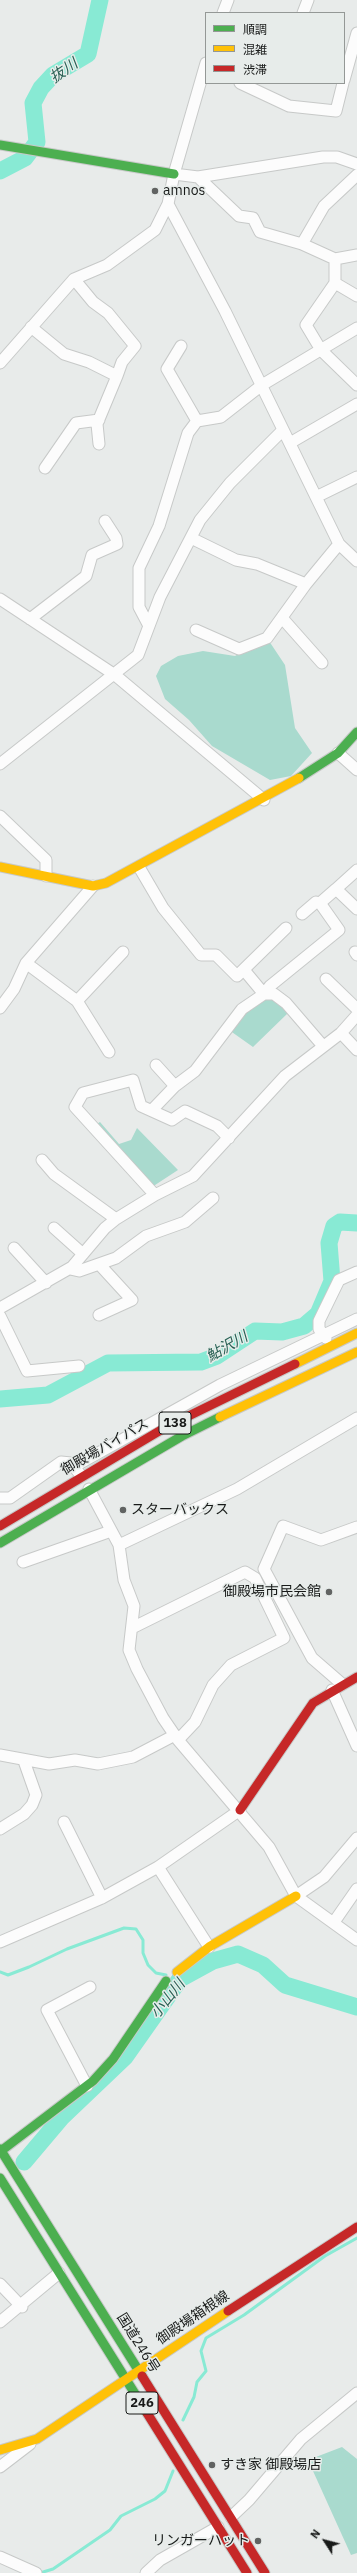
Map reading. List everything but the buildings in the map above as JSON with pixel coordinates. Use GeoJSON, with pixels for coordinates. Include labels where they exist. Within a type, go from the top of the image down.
{"type":"FeatureCollection","features":[{"type":"Feature","properties":{"kind":"main road"},"geometry":{"type":"LineString","coordinates":[[0,145],[174,174]]}},
{"type":"Feature","properties":{"kind":"main road"},"geometry":{"type":"LineString","coordinates":[[0,867],[93,886],[106,883],[139,868],[264,800],[338,753],[357,732]]}},
{"type":"Feature","properties":{"kind":"main road","name":"御殿場バイパス"},"geometry":{"type":"LineString","coordinates":[[0,1526],[81,1476],[166,1428],[357,1333]]}},
{"type":"Feature","properties":{"kind":"main road","name":"御殿場バイパス"},"geometry":{"type":"LineString","coordinates":[[0,1543],[89,1489],[182,1436],[354,1353]]}},
{"type":"Feature","properties":{"kind":"main road"},"geometry":{"type":"LineString","coordinates":[[240,1810],[312,1703],[342,1684],[357,1677]]}},
{"type":"Feature","properties":{"kind":"main road"},"geometry":{"type":"LineString","coordinates":[[177,1972],[209,1947],[296,1896]]}},
{"type":"Feature","properties":{"kind":"main road"},"geometry":{"type":"LineString","coordinates":[[0,2151],[88,2086],[113,2059],[166,1981]]}},
{"type":"Feature","properties":{"kind":"main road","name":"国道246号"},"geometry":{"type":"LineString","coordinates":[[0,2151],[265,2573]]}},
{"type":"Feature","properties":{"kind":"main road","name":"国道246号"},"geometry":{"type":"LineString","coordinates":[[0,2178],[247,2573]]}},
{"type":"Feature","properties":{"kind":"main road","name":"御殿場箱根線"},"geometry":{"type":"LineString","coordinates":[[0,2450],[37,2439],[357,2227]]}},
{"type":"Feature","properties":{"kind":"street"},"geometry":{"type":"LineString","coordinates":[[223,12],[228,0]]}},
{"type":"Feature","properties":{"kind":"street"},"geometry":{"type":"LineString","coordinates":[[303,12],[308,0]]}},
{"type":"Feature","properties":{"kind":"street"},"geometry":{"type":"LineString","coordinates":[[345,76],[357,34]]}},
{"type":"Feature","properties":{"kind":"street"},"geometry":{"type":"LineString","coordinates":[[0,362],[74,279],[107,265],[155,230],[168,204],[174,174],[205,69]]}},
{"type":"Feature","properties":{"kind":"street"},"geometry":{"type":"LineString","coordinates":[[242,84],[289,106],[336,111],[343,84]]}},
{"type":"Feature","properties":{"kind":"street"},"geometry":{"type":"LineString","coordinates":[[174,174],[198,177],[323,157],[337,157],[357,164]]}},
{"type":"Feature","properties":{"kind":"street"},"geometry":{"type":"LineString","coordinates":[[302,244],[324,206],[357,175]]}},
{"type":"Feature","properties":{"kind":"street"},"geometry":{"type":"LineString","coordinates":[[198,177],[239,216],[253,218],[260,232],[302,244],[335,259],[357,255]]}},
{"type":"Feature","properties":{"kind":"street"},"geometry":{"type":"LineString","coordinates":[[168,204],[262,385],[339,544],[357,561]]}},
{"type":"Feature","properties":{"kind":"street"},"geometry":{"type":"LineString","coordinates":[[335,259],[335,283],[306,325],[321,350],[357,386]]}},
{"type":"Feature","properties":{"kind":"street"},"geometry":{"type":"LineString","coordinates":[[74,279],[93,302],[108,313],[135,346],[122,362],[99,420],[99,444]]}},
{"type":"Feature","properties":{"kind":"street"},"geometry":{"type":"LineString","coordinates":[[335,283],[357,296]]}},
{"type":"Feature","properties":{"kind":"street"},"geometry":{"type":"LineString","coordinates":[[32,327],[64,354],[89,362],[117,376]]}},
{"type":"Feature","properties":{"kind":"street"},"geometry":{"type":"LineString","coordinates":[[148,626],[139,607],[139,568],[159,526],[188,433],[197,421],[221,417],[262,385],[357,328]]}},
{"type":"Feature","properties":{"kind":"street"},"geometry":{"type":"LineString","coordinates":[[181,346],[167,369],[197,421]]}},
{"type":"Feature","properties":{"kind":"street"},"geometry":{"type":"LineString","coordinates":[[290,444],[357,404]]}},
{"type":"Feature","properties":{"kind":"street"},"geometry":{"type":"LineString","coordinates":[[46,468],[76,423],[99,420]]}},
{"type":"Feature","properties":{"kind":"street"},"geometry":{"type":"LineString","coordinates":[[0,764],[115,675],[138,655],[160,598],[190,538],[213,502],[283,430]]}},
{"type":"Feature","properties":{"kind":"street"},"geometry":{"type":"LineString","coordinates":[[316,497],[357,477]]}},
{"type":"Feature","properties":{"kind":"street"},"geometry":{"type":"LineString","coordinates":[[30,620],[86,576],[92,555],[117,544],[116,538],[105,522]]}},
{"type":"Feature","properties":{"kind":"street"},"geometry":{"type":"LineString","coordinates":[[190,538],[236,560],[257,564],[306,584]]}},
{"type":"Feature","properties":{"kind":"street"},"geometry":{"type":"LineString","coordinates":[[196,630],[239,649],[267,638],[283,618],[306,584],[339,544]]}},
{"type":"Feature","properties":{"kind":"street"},"geometry":{"type":"LineString","coordinates":[[0,599],[115,675],[264,800]]}},
{"type":"Feature","properties":{"kind":"street"},"geometry":{"type":"LineString","coordinates":[[283,618],[322,664]]}},
{"type":"Feature","properties":{"kind":"street"},"geometry":{"type":"LineString","coordinates":[[338,753],[357,770]]}},
{"type":"Feature","properties":{"kind":"street"},"geometry":{"type":"LineString","coordinates":[[0,816],[46,860],[46,876]]}},
{"type":"Feature","properties":{"kind":"street"},"geometry":{"type":"LineString","coordinates":[[139,868],[163,908],[201,955],[216,955],[237,976],[286,928]]}},
{"type":"Feature","properties":{"kind":"street"},"geometry":{"type":"LineString","coordinates":[[302,914],[316,902],[320,903],[357,870]]}},
{"type":"Feature","properties":{"kind":"street"},"geometry":{"type":"LineString","coordinates":[[0,1008],[14,989],[26,963],[93,886]]}},
{"type":"Feature","properties":{"kind":"street"},"geometry":{"type":"LineString","coordinates":[[336,890],[357,909]]}},
{"type":"Feature","properties":{"kind":"street"},"geometry":{"type":"LineString","coordinates":[[152,1110],[175,1086],[196,1071],[242,1009],[264,994],[270,986],[339,930],[320,903]]}},
{"type":"Feature","properties":{"kind":"street"},"geometry":{"type":"LineString","coordinates":[[77,1001],[123,952]]}},
{"type":"Feature","properties":{"kind":"street"},"geometry":{"type":"LineString","coordinates":[[26,963],[77,1001],[109,1052]]}},
{"type":"Feature","properties":{"kind":"street"},"geometry":{"type":"LineString","coordinates":[[244,970],[264,994]]}},
{"type":"Feature","properties":{"kind":"street"},"geometry":{"type":"LineString","coordinates":[[326,979],[357,1009]]}},
{"type":"Feature","properties":{"kind":"street"},"geometry":{"type":"LineString","coordinates":[[264,994],[274,994],[286,1003],[322,1046]]}},
{"type":"Feature","properties":{"kind":"street"},"geometry":{"type":"LineString","coordinates":[[0,1308],[70,1269],[105,1228],[116,1218],[155,1195],[193,1176],[285,1076],[322,1046],[342,1033],[357,1015]]}},
{"type":"Feature","properties":{"kind":"street"},"geometry":{"type":"LineString","coordinates":[[342,1033],[357,1050]]}},
{"type":"Feature","properties":{"kind":"street"},"geometry":{"type":"LineString","coordinates":[[156,1065],[175,1086]]}},
{"type":"Feature","properties":{"kind":"street"},"geometry":{"type":"LineString","coordinates":[[155,1195],[75,1107],[83,1093],[133,1080],[141,1106],[172,1120],[185,1111],[218,1126],[229,1138]]}},
{"type":"Feature","properties":{"kind":"street"},"geometry":{"type":"LineString","coordinates":[[42,1160],[54,1174],[116,1218]]}},
{"type":"Feature","properties":{"kind":"street"},"geometry":{"type":"LineString","coordinates":[[70,1269],[79,1271],[116,1258],[146,1236],[185,1222],[214,1198]]}},
{"type":"Feature","properties":{"kind":"street"},"geometry":{"type":"LineString","coordinates":[[54,1228],[83,1254]]}},
{"type":"Feature","properties":{"kind":"street"},"geometry":{"type":"LineString","coordinates":[[14,1248],[46,1283]]}},
{"type":"Feature","properties":{"kind":"street"},"geometry":{"type":"LineString","coordinates":[[99,1264],[132,1300],[99,1315]]}},
{"type":"Feature","properties":{"kind":"street"},"geometry":{"type":"LineString","coordinates":[[330,1346],[317,1325],[339,1280],[357,1272]]}},
{"type":"Feature","properties":{"kind":"street"},"geometry":{"type":"LineString","coordinates":[[0,1316],[27,1371],[79,1366]]}},
{"type":"Feature","properties":{"kind":"street"},"geometry":{"type":"LineString","coordinates":[[75,1466],[157,1418],[323,1334],[357,1319]]}},
{"type":"Feature","properties":{"kind":"street"},"geometry":{"type":"LineString","coordinates":[[354,1353],[357,1366]]}},
{"type":"Feature","properties":{"kind":"street"},"geometry":{"type":"LineString","coordinates":[[119,1545],[238,1489],[357,1418]]}},
{"type":"Feature","properties":{"kind":"street"},"geometry":{"type":"LineString","coordinates":[[0,1498],[10,1498],[61,1462],[66,1462],[75,1466],[81,1476]]}},
{"type":"Feature","properties":{"kind":"street"},"geometry":{"type":"LineString","coordinates":[[89,1489],[119,1545],[124,1580],[134,1606],[130,1650],[137,1669],[162,1718],[176,1737],[240,1810],[269,1847],[296,1896],[357,1940]]}},
{"type":"Feature","properties":{"kind":"street"},"geometry":{"type":"LineString","coordinates":[[342,1684],[312,1658],[264,1569],[283,1526],[321,1540],[357,1527]]}},
{"type":"Feature","properties":{"kind":"street"},"geometry":{"type":"LineString","coordinates":[[23,1562],[111,1531]]}},
{"type":"Feature","properties":{"kind":"street"},"geometry":{"type":"LineString","coordinates":[[0,1755],[24,1761],[49,1764],[75,1760],[98,1764],[116,1762],[154,1748],[176,1737],[195,1722],[213,1685],[230,1665],[284,1638],[255,1578],[245,1572],[132,1628]]}},
{"type":"Feature","properties":{"kind":"street"},"geometry":{"type":"LineString","coordinates":[[332,1690],[357,1746]]}},
{"type":"Feature","properties":{"kind":"street"},"geometry":{"type":"LineString","coordinates":[[0,1830],[24,1814],[32,1805],[36,1795],[24,1761]]}},
{"type":"Feature","properties":{"kind":"street"},"geometry":{"type":"LineString","coordinates":[[0,1942],[102,1898],[158,1866],[240,1810]]}},
{"type":"Feature","properties":{"kind":"street"},"geometry":{"type":"LineString","coordinates":[[64,1822],[102,1898]]}},
{"type":"Feature","properties":{"kind":"street"},"geometry":{"type":"LineString","coordinates":[[296,1896],[324,1877],[357,1838]]}},
{"type":"Feature","properties":{"kind":"street"},"geometry":{"type":"LineString","coordinates":[[158,1866],[209,1947]]}},
{"type":"Feature","properties":{"kind":"street"},"geometry":{"type":"LineString","coordinates":[[334,1922],[357,1889]]}},
{"type":"Feature","properties":{"kind":"street"},"geometry":{"type":"LineString","coordinates":[[166,1981],[177,1972]]}},
{"type":"Feature","properties":{"kind":"street"},"geometry":{"type":"LineString","coordinates":[[88,2086],[47,2010],[90,1987]]}},
{"type":"Feature","properties":{"kind":"street"},"geometry":{"type":"LineString","coordinates":[[0,2322],[22,2307],[59,2273]]}},
{"type":"Feature","properties":{"kind":"street"},"geometry":{"type":"LineString","coordinates":[[0,2284],[22,2307]]}},
{"type":"Feature","properties":{"kind":"street"},"geometry":{"type":"LineString","coordinates":[[231,2517],[249,2500],[301,2439],[357,2393]]}},
{"type":"Feature","properties":{"kind":"street"},"geometry":{"type":"LineString","coordinates":[[0,2467],[37,2439]]}},
{"type":"Feature","properties":{"kind":"street"},"geometry":{"type":"LineString","coordinates":[[146,2573],[160,2560],[218,2527]]}},
{"type":"Feature","properties":{"kind":"street"},"geometry":{"type":"LineString","coordinates":[[0,2557],[36,2573]]}},
{"type":"Feature","properties":{"kind":"green space"},"geometry":{"type":"Polygon","coordinates":[[[267,638],[285,665],[295,728],[312,753],[291,776],[270,780],[212,746],[189,720],[165,699],[156,676],[161,666],[178,656],[203,651],[235,656],[267,638]]]}},
{"type":"Feature","properties":{"kind":"green space"},"geometry":{"type":"Polygon","coordinates":[[[274,994],[288,1013],[253,1047],[229,1030],[246,1009],[274,994]]]}},
{"type":"Feature","properties":{"kind":"green space"},"geometry":{"type":"Polygon","coordinates":[[[100,1122],[119,1144],[131,1140],[137,1128],[178,1170],[152,1187],[95,1125],[100,1122]]]}},
{"type":"Feature","properties":{"kind":"green space"},"geometry":{"type":"Polygon","coordinates":[[[342,2447],[357,2459],[357,2553],[351,2555],[308,2460],[342,2447]]]}},
{"type":"Feature","properties":{"kind":"waterway","name":"抜川"},"geometry":{"type":"LineString","coordinates":[[0,171],[25,158],[37,142],[33,103],[41,88],[53,75],[88,54],[100,0]]}},
{"type":"Feature","properties":{"kind":"waterway","name":"鮎沢川"},"geometry":{"type":"LineString","coordinates":[[0,1399],[48,1395],[108,1363],[201,1362],[217,1356],[255,1331],[282,1332],[304,1326],[318,1314],[332,1281],[329,1243],[334,1226],[340,1222],[357,1223]]}},
{"type":"Feature","properties":{"kind":"waterway"},"geometry":{"type":"LineString","coordinates":[[0,1972],[8,1975],[67,1949],[124,1928],[136,1929],[143,1940],[143,1953],[148,1965],[156,1973],[166,1975]]}},
{"type":"Feature","properties":{"kind":"waterway","name":"小山川"},"geometry":{"type":"LineString","coordinates":[[24,2162],[62,2117],[125,2057],[180,1979],[213,1961],[238,1954],[263,1965],[285,1985],[357,2007]]}},
{"type":"Feature","properties":{"kind":"waterway"},"geometry":{"type":"LineString","coordinates":[[183,2420],[194,2397],[197,2382],[206,2371],[201,2351],[206,2338],[244,2315],[325,2256],[357,2238]]}},
{"type":"Feature","properties":{"kind":"waterway"},"geometry":{"type":"LineString","coordinates":[[40,2573],[53,2569],[110,2530],[121,2516],[155,2499],[165,2491],[173,2471]]}},
{"type":"Feature","properties":{"kind":"traffic: fast"},"geometry":{"type":"LineString","coordinates":[[0,145],[174,174]]}},
{"type":"Feature","properties":{"kind":"traffic: fast"},"geometry":{"type":"LineString","coordinates":[[299,778],[338,753],[357,732]]}},
{"type":"Feature","properties":{"kind":"traffic: fast"},"geometry":{"type":"LineString","coordinates":[[0,1543],[182,1436],[220,1417]]}},
{"type":"Feature","properties":{"kind":"traffic: fast"},"geometry":{"type":"LineString","coordinates":[[1,2151],[93,2081],[113,2059],[166,1981]]}},
{"type":"Feature","properties":{"kind":"traffic: fast"},"geometry":{"type":"LineString","coordinates":[[0,2149],[142,2376]]}},
{"type":"Feature","properties":{"kind":"traffic: fast"},"geometry":{"type":"LineString","coordinates":[[0,2178],[147,2413]]}},
{"type":"Feature","properties":{"kind":"traffic: slow"},"geometry":{"type":"LineString","coordinates":[[0,867],[93,886],[106,883],[299,778]]}},
{"type":"Feature","properties":{"kind":"traffic: slow"},"geometry":{"type":"LineString","coordinates":[[295,1364],[357,1333]]}},
{"type":"Feature","properties":{"kind":"traffic: slow"},"geometry":{"type":"LineString","coordinates":[[220,1417],[357,1352]]}},
{"type":"Feature","properties":{"kind":"traffic: slow"},"geometry":{"type":"LineString","coordinates":[[177,1972],[209,1947],[296,1896]]}},
{"type":"Feature","properties":{"kind":"traffic: slow"},"geometry":{"type":"LineString","coordinates":[[0,2450],[37,2439],[228,2311]]}},
{"type":"Feature","properties":{"kind":"traffic: jam"},"geometry":{"type":"LineString","coordinates":[[0,1526],[166,1427],[295,1364]]}},
{"type":"Feature","properties":{"kind":"traffic: jam"},"geometry":{"type":"LineString","coordinates":[[240,1810],[313,1703],[357,1677]]}},
{"type":"Feature","properties":{"kind":"traffic: jam"},"geometry":{"type":"LineString","coordinates":[[228,2311],[357,2227]]}},
{"type":"Feature","properties":{"kind":"traffic: jam"},"geometry":{"type":"LineString","coordinates":[[142,2376],[265,2573]]}},
{"type":"Feature","properties":{"kind":"traffic: jam"},"geometry":{"type":"LineString","coordinates":[[147,2413],[247,2573]]}},
{"type":"Feature","properties":{"kind":"place","name":"amnos"},"geometry":{"type":"Point","coordinates":[155,191]}},
{"type":"Feature","properties":{"kind":"place","name":"スターバックス"},"geometry":{"type":"Point","coordinates":[123,1510]}},
{"type":"Feature","properties":{"kind":"place","name":"御殿場市民会館"},"geometry":{"type":"Point","coordinates":[329,1592]}},
{"type":"Feature","properties":{"kind":"place","name":"すき家 御殿場店"},"geometry":{"type":"Point","coordinates":[212,2465]}},
{"type":"Feature","properties":{"kind":"place","name":"リンガーハット"},"geometry":{"type":"Point","coordinates":[258,2541]}}]}
